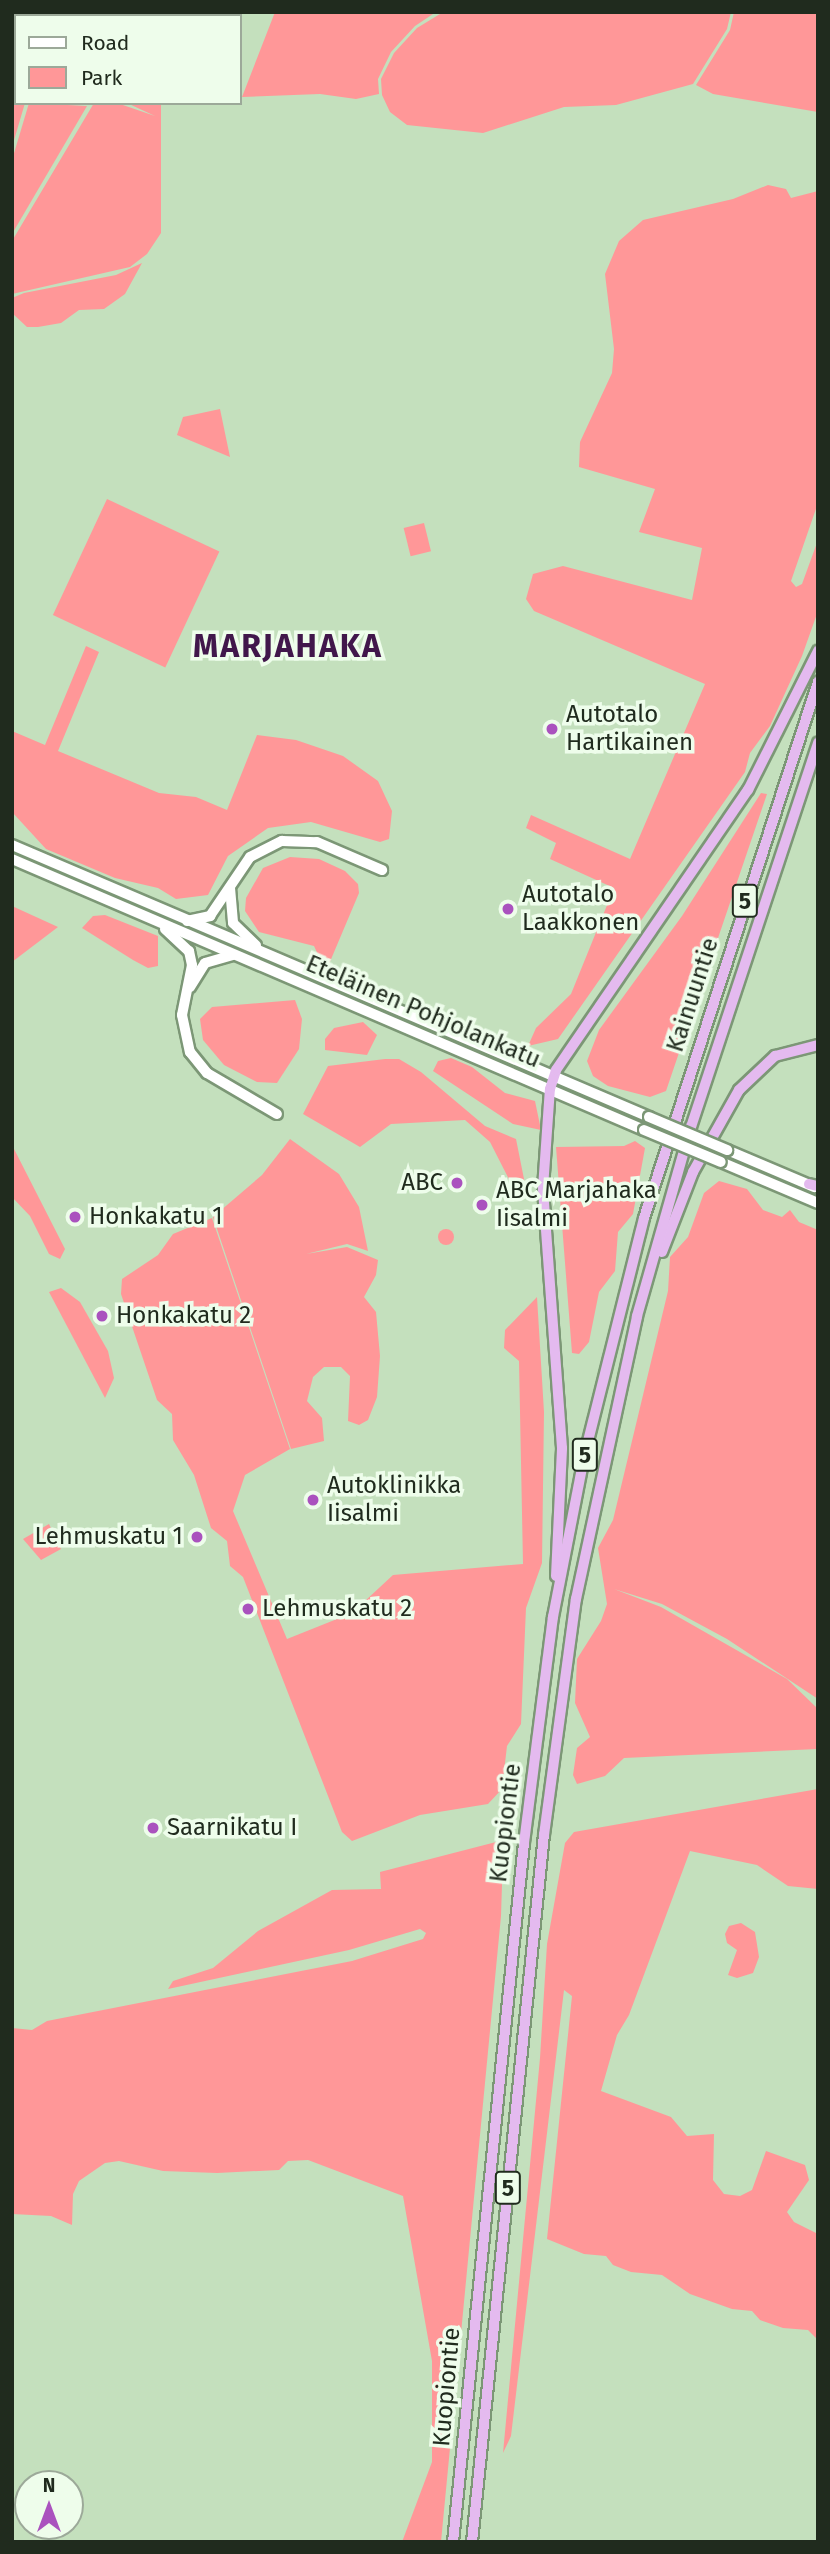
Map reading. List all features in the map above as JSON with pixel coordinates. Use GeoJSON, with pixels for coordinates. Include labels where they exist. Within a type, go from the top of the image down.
{"type":"FeatureCollection","features":[{"type":"Feature","properties":{"kind":"highway"},"geometry":{"type":"LineString","coordinates":[[553,1617],[562,1448],[543,1188],[550,1089],[554,1076],[748,790],[818,651]]}},
{"type":"Feature","properties":{"kind":"highway","name":"Kainuuntie"},"geometry":{"type":"LineString","coordinates":[[674,1122],[818,682]]}},
{"type":"Feature","properties":{"kind":"highway","name":"Kainuuntie"},"geometry":{"type":"LineString","coordinates":[[691,1127],[818,742]]}},
{"type":"Feature","properties":{"kind":"highway"},"geometry":{"type":"LineString","coordinates":[[637,1316],[693,1172],[739,1090],[775,1056],[818,1045]]}},
{"type":"Feature","properties":{"kind":"highway","name":"Kuopiontie"},"geometry":{"type":"LineString","coordinates":[[453,2542],[529,1796],[553,1617],[615,1323],[674,1122]]}},
{"type":"Feature","properties":{"kind":"highway","name":"Kuopiontie"},"geometry":{"type":"LineString","coordinates":[[472,2542],[544,1835],[576,1599],[637,1316],[691,1127]]}},
{"type":"Feature","properties":{"kind":"main road"},"geometry":{"type":"LineString","coordinates":[[185,921],[210,916],[257,852],[292,839],[317,842],[382,870]]}},
{"type":"Feature","properties":{"kind":"main road","name":"Eteläinen Pohjolankatu"},"geometry":{"type":"LineString","coordinates":[[12,845],[185,921],[815,1186]]}},
{"type":"Feature","properties":{"kind":"main road","name":"Eteläinen Pohjolankatu"},"geometry":{"type":"LineString","coordinates":[[12,859],[818,1203]]}},
{"type":"Feature","properties":{"kind":"main road"},"geometry":{"type":"LineString","coordinates":[[230,888],[233,923],[243,936],[274,957]]}},
{"type":"Feature","properties":{"kind":"main road"},"geometry":{"type":"LineString","coordinates":[[142,914],[180,939],[189,951],[187,990],[181,1024],[194,1059],[215,1078],[277,1114]]}},
{"type":"Feature","properties":{"kind":"main road"},"geometry":{"type":"LineString","coordinates":[[187,990],[205,962],[225,954],[239,956]]}},
{"type":"Feature","properties":{"kind":"green space"},"geometry":{"type":"Polygon","coordinates":[[[62,12],[162,12],[162,14],[62,12]]]}},
{"type":"Feature","properties":{"kind":"green space"},"geometry":{"type":"Polygon","coordinates":[[[275,12],[436,12],[415,26],[391,52],[378,79],[379,94],[356,99],[320,94],[242,97],[275,12]]]}},
{"type":"Feature","properties":{"kind":"green space"},"geometry":{"type":"Polygon","coordinates":[[[731,12],[727,29],[693,84],[616,105],[564,107],[483,133],[407,125],[390,112],[382,95],[381,79],[394,53],[417,28],[440,14],[731,12]]]}},
{"type":"Feature","properties":{"kind":"green space"},"geometry":{"type":"Polygon","coordinates":[[[734,12],[818,12],[818,112],[713,94],[696,85],[730,30],[734,12]]]}},
{"type":"Feature","properties":{"kind":"green space"},"geometry":{"type":"Polygon","coordinates":[[[14,94],[14,105],[24,105],[12,147],[14,94]]]}},
{"type":"Feature","properties":{"kind":"green space"},"geometry":{"type":"Polygon","coordinates":[[[28,105],[87,106],[12,234],[12,160],[28,105]]]}},
{"type":"Feature","properties":{"kind":"green space"},"geometry":{"type":"Polygon","coordinates":[[[93,105],[123,105],[155,116],[131,105],[161,105],[161,233],[147,254],[130,267],[12,294],[12,241],[93,105]]]}},
{"type":"Feature","properties":{"kind":"green space"},"geometry":{"type":"Polygon","coordinates":[[[768,185],[786,189],[791,198],[818,191],[818,503],[791,581],[796,587],[802,584],[818,540],[818,611],[802,656],[770,726],[750,753],[745,772],[558,1039],[528,1046],[536,1028],[571,994],[614,888],[550,859],[556,843],[526,828],[531,815],[630,859],[705,684],[534,611],[526,599],[533,574],[563,566],[692,600],[702,548],[639,532],[655,489],[579,467],[580,442],[612,373],[614,349],[605,274],[619,241],[643,220],[733,199],[768,185]]]}},
{"type":"Feature","properties":{"kind":"green space"},"geometry":{"type":"Polygon","coordinates":[[[142,263],[125,294],[104,309],[79,310],[61,323],[38,327],[27,327],[12,313],[12,298],[24,293],[116,275],[142,263]]]}},
{"type":"Feature","properties":{"kind":"green space"},"geometry":{"type":"Polygon","coordinates":[[[220,409],[230,457],[177,435],[183,417],[220,409]]]}},
{"type":"Feature","properties":{"kind":"green space"},"geometry":{"type":"Polygon","coordinates":[[[107,499],[219,551],[165,667],[53,615],[107,499]]]}},
{"type":"Feature","properties":{"kind":"green space"},"geometry":{"type":"Polygon","coordinates":[[[424,523],[431,551],[411,556],[404,528],[424,523]]]}},
{"type":"Feature","properties":{"kind":"green space"},"geometry":{"type":"Polygon","coordinates":[[[86,646],[99,652],[58,751],[159,793],[196,797],[227,810],[257,735],[296,740],[343,756],[378,781],[392,811],[389,839],[380,842],[311,822],[268,828],[228,856],[208,895],[176,899],[158,888],[115,878],[46,849],[12,812],[12,731],[45,745],[86,646]]]}},
{"type":"Feature","properties":{"kind":"green space"},"geometry":{"type":"Polygon","coordinates":[[[761,793],[767,794],[666,1091],[650,1097],[608,1086],[593,1076],[587,1061],[599,1030],[682,916],[761,793]]]}},
{"type":"Feature","properties":{"kind":"green space"},"geometry":{"type":"Polygon","coordinates":[[[290,857],[319,859],[345,871],[358,884],[359,893],[329,964],[321,961],[314,946],[259,932],[245,911],[246,898],[263,868],[290,857]]]}},
{"type":"Feature","properties":{"kind":"green space"},"geometry":{"type":"Polygon","coordinates":[[[12,906],[58,927],[12,962],[12,906]]]}},
{"type":"Feature","properties":{"kind":"green space"},"geometry":{"type":"Polygon","coordinates":[[[105,915],[158,936],[158,966],[148,968],[82,928],[93,916],[105,915]]]}},
{"type":"Feature","properties":{"kind":"green space"},"geometry":{"type":"Polygon","coordinates":[[[295,1000],[302,1019],[299,1049],[277,1083],[257,1082],[224,1065],[203,1040],[200,1019],[212,1007],[295,1000]]]}},
{"type":"Feature","properties":{"kind":"green space"},"geometry":{"type":"Polygon","coordinates":[[[363,1022],[377,1035],[367,1055],[325,1050],[325,1039],[334,1028],[363,1022]]]}},
{"type":"Feature","properties":{"kind":"green space"},"geometry":{"type":"Polygon","coordinates":[[[451,1058],[472,1067],[505,1093],[535,1101],[541,1130],[513,1124],[433,1071],[438,1061],[451,1058]]]}},
{"type":"Feature","properties":{"kind":"green space"},"geometry":{"type":"Polygon","coordinates":[[[399,1059],[421,1072],[485,1126],[516,1139],[526,1189],[515,1191],[490,1142],[465,1120],[391,1124],[360,1147],[303,1114],[328,1066],[399,1059]]]}},
{"type":"Feature","properties":{"kind":"green space"},"geometry":{"type":"Polygon","coordinates":[[[290,1139],[339,1174],[359,1207],[368,1251],[347,1244],[306,1254],[347,1247],[378,1260],[376,1275],[364,1297],[376,1312],[380,1356],[377,1397],[368,1420],[359,1425],[348,1421],[350,1376],[341,1367],[324,1367],[313,1377],[307,1401],[322,1418],[324,1441],[291,1449],[213,1217],[262,1175],[290,1139]]]}},
{"type":"Feature","properties":{"kind":"green space"},"geometry":{"type":"Polygon","coordinates":[[[635,1141],[645,1148],[633,1214],[618,1232],[615,1271],[599,1292],[589,1342],[579,1354],[572,1353],[556,1147],[624,1146],[635,1141]]]}},
{"type":"Feature","properties":{"kind":"green space"},"geometry":{"type":"Polygon","coordinates":[[[12,1145],[65,1249],[60,1259],[49,1254],[30,1216],[12,1197],[12,1145]]]}},
{"type":"Feature","properties":{"kind":"green space"},"geometry":{"type":"Polygon","coordinates":[[[719,1181],[747,1189],[763,1210],[782,1217],[790,1210],[799,1222],[818,1230],[818,1699],[727,1639],[662,1604],[614,1589],[661,1607],[787,1679],[818,1709],[818,1749],[624,1758],[605,1776],[577,1784],[573,1775],[577,1748],[590,1737],[575,1703],[577,1659],[601,1621],[607,1604],[598,1548],[613,1520],[668,1291],[670,1257],[688,1237],[704,1193],[719,1181]]]}},
{"type":"Feature","properties":{"kind":"green space"},"geometry":{"type":"Polygon","coordinates":[[[212,1218],[290,1449],[245,1475],[233,1511],[287,1639],[352,1613],[393,1575],[523,1564],[519,1361],[504,1348],[505,1330],[537,1297],[544,1412],[542,1563],[526,1608],[521,1724],[507,1746],[502,1789],[488,1804],[420,1815],[352,1841],[342,1832],[243,1577],[230,1566],[227,1541],[211,1528],[194,1475],[173,1440],[172,1414],[157,1400],[121,1294],[122,1279],[158,1255],[173,1234],[212,1218]]]}},
{"type":"Feature","properties":{"kind":"green space"},"geometry":{"type":"Polygon","coordinates":[[[443,1229],[449,1229],[454,1237],[452,1243],[443,1245],[438,1240],[438,1234],[443,1229]]]}},
{"type":"Feature","properties":{"kind":"green space"},"geometry":{"type":"Polygon","coordinates":[[[61,1288],[80,1302],[108,1351],[114,1378],[105,1398],[49,1292],[61,1288]]]}},
{"type":"Feature","properties":{"kind":"green space"},"geometry":{"type":"Polygon","coordinates":[[[49,1524],[61,1549],[41,1560],[23,1539],[49,1524]]]}},
{"type":"Feature","properties":{"kind":"green space"},"geometry":{"type":"Polygon","coordinates":[[[818,1789],[818,1889],[788,1886],[757,1865],[690,1851],[629,2015],[617,2035],[601,2091],[671,2117],[687,2136],[714,2134],[713,2180],[724,2194],[740,2196],[752,2190],[766,2151],[805,2165],[809,2180],[787,2212],[794,2222],[818,2234],[818,2340],[808,2330],[783,2328],[760,2320],[752,2311],[732,2309],[690,2294],[662,2275],[631,2272],[613,2265],[606,2256],[584,2254],[547,2239],[572,1996],[564,1990],[511,2436],[503,2453],[540,2058],[547,1944],[565,1843],[574,1832],[818,1789]]]}},
{"type":"Feature","properties":{"kind":"green space"},"geometry":{"type":"Polygon","coordinates":[[[496,1842],[503,1853],[501,1916],[441,2542],[402,2542],[432,2462],[432,2361],[403,2196],[308,2160],[288,2161],[279,2170],[217,2173],[163,2171],[119,2161],[105,2163],[79,2181],[73,2194],[72,2225],[51,2216],[12,2214],[12,2028],[32,2030],[47,2021],[352,1961],[423,1939],[426,1933],[420,1929],[349,1950],[168,1989],[173,1981],[213,1968],[258,1931],[332,1890],[381,1889],[380,1872],[496,1842]]]}},
{"type":"Feature","properties":{"kind":"green space"},"geometry":{"type":"Polygon","coordinates":[[[741,1923],[755,1932],[759,1957],[753,1973],[737,1978],[728,1975],[737,1950],[727,1943],[725,1934],[729,1926],[741,1923]]]}},
{"type":"Feature","properties":{"kind":"place","name":"Autotalo Hartikainen"},"geometry":{"type":"Point","coordinates":[552,729]}},
{"type":"Feature","properties":{"kind":"place","name":"Autotalo Laakkonen"},"geometry":{"type":"Point","coordinates":[508,909]}},
{"type":"Feature","properties":{"kind":"place","name":"ABC"},"geometry":{"type":"Point","coordinates":[457,1183]}},
{"type":"Feature","properties":{"kind":"place","name":"ABC Marjahaka Iisalmi"},"geometry":{"type":"Point","coordinates":[482,1205]}},
{"type":"Feature","properties":{"kind":"place","name":"Honkakatu 1"},"geometry":{"type":"Point","coordinates":[75,1217]}},
{"type":"Feature","properties":{"kind":"place","name":"Honkakatu 2"},"geometry":{"type":"Point","coordinates":[102,1316]}},
{"type":"Feature","properties":{"kind":"place","name":"Autoklinikka Iisalmi"},"geometry":{"type":"Point","coordinates":[313,1500]}},
{"type":"Feature","properties":{"kind":"place","name":"Lehmuskatu 1"},"geometry":{"type":"Point","coordinates":[197,1537]}},
{"type":"Feature","properties":{"kind":"place","name":"Lehmuskatu 2"},"geometry":{"type":"Point","coordinates":[248,1609]}},
{"type":"Feature","properties":{"kind":"place","name":"Saarnikatu I"},"geometry":{"type":"Point","coordinates":[153,1828]}},
{"type":"Feature","properties":{"kind":"district","name":"MARJAHAKA"},"geometry":{"type":"Point","coordinates":[288,646]}}]}
